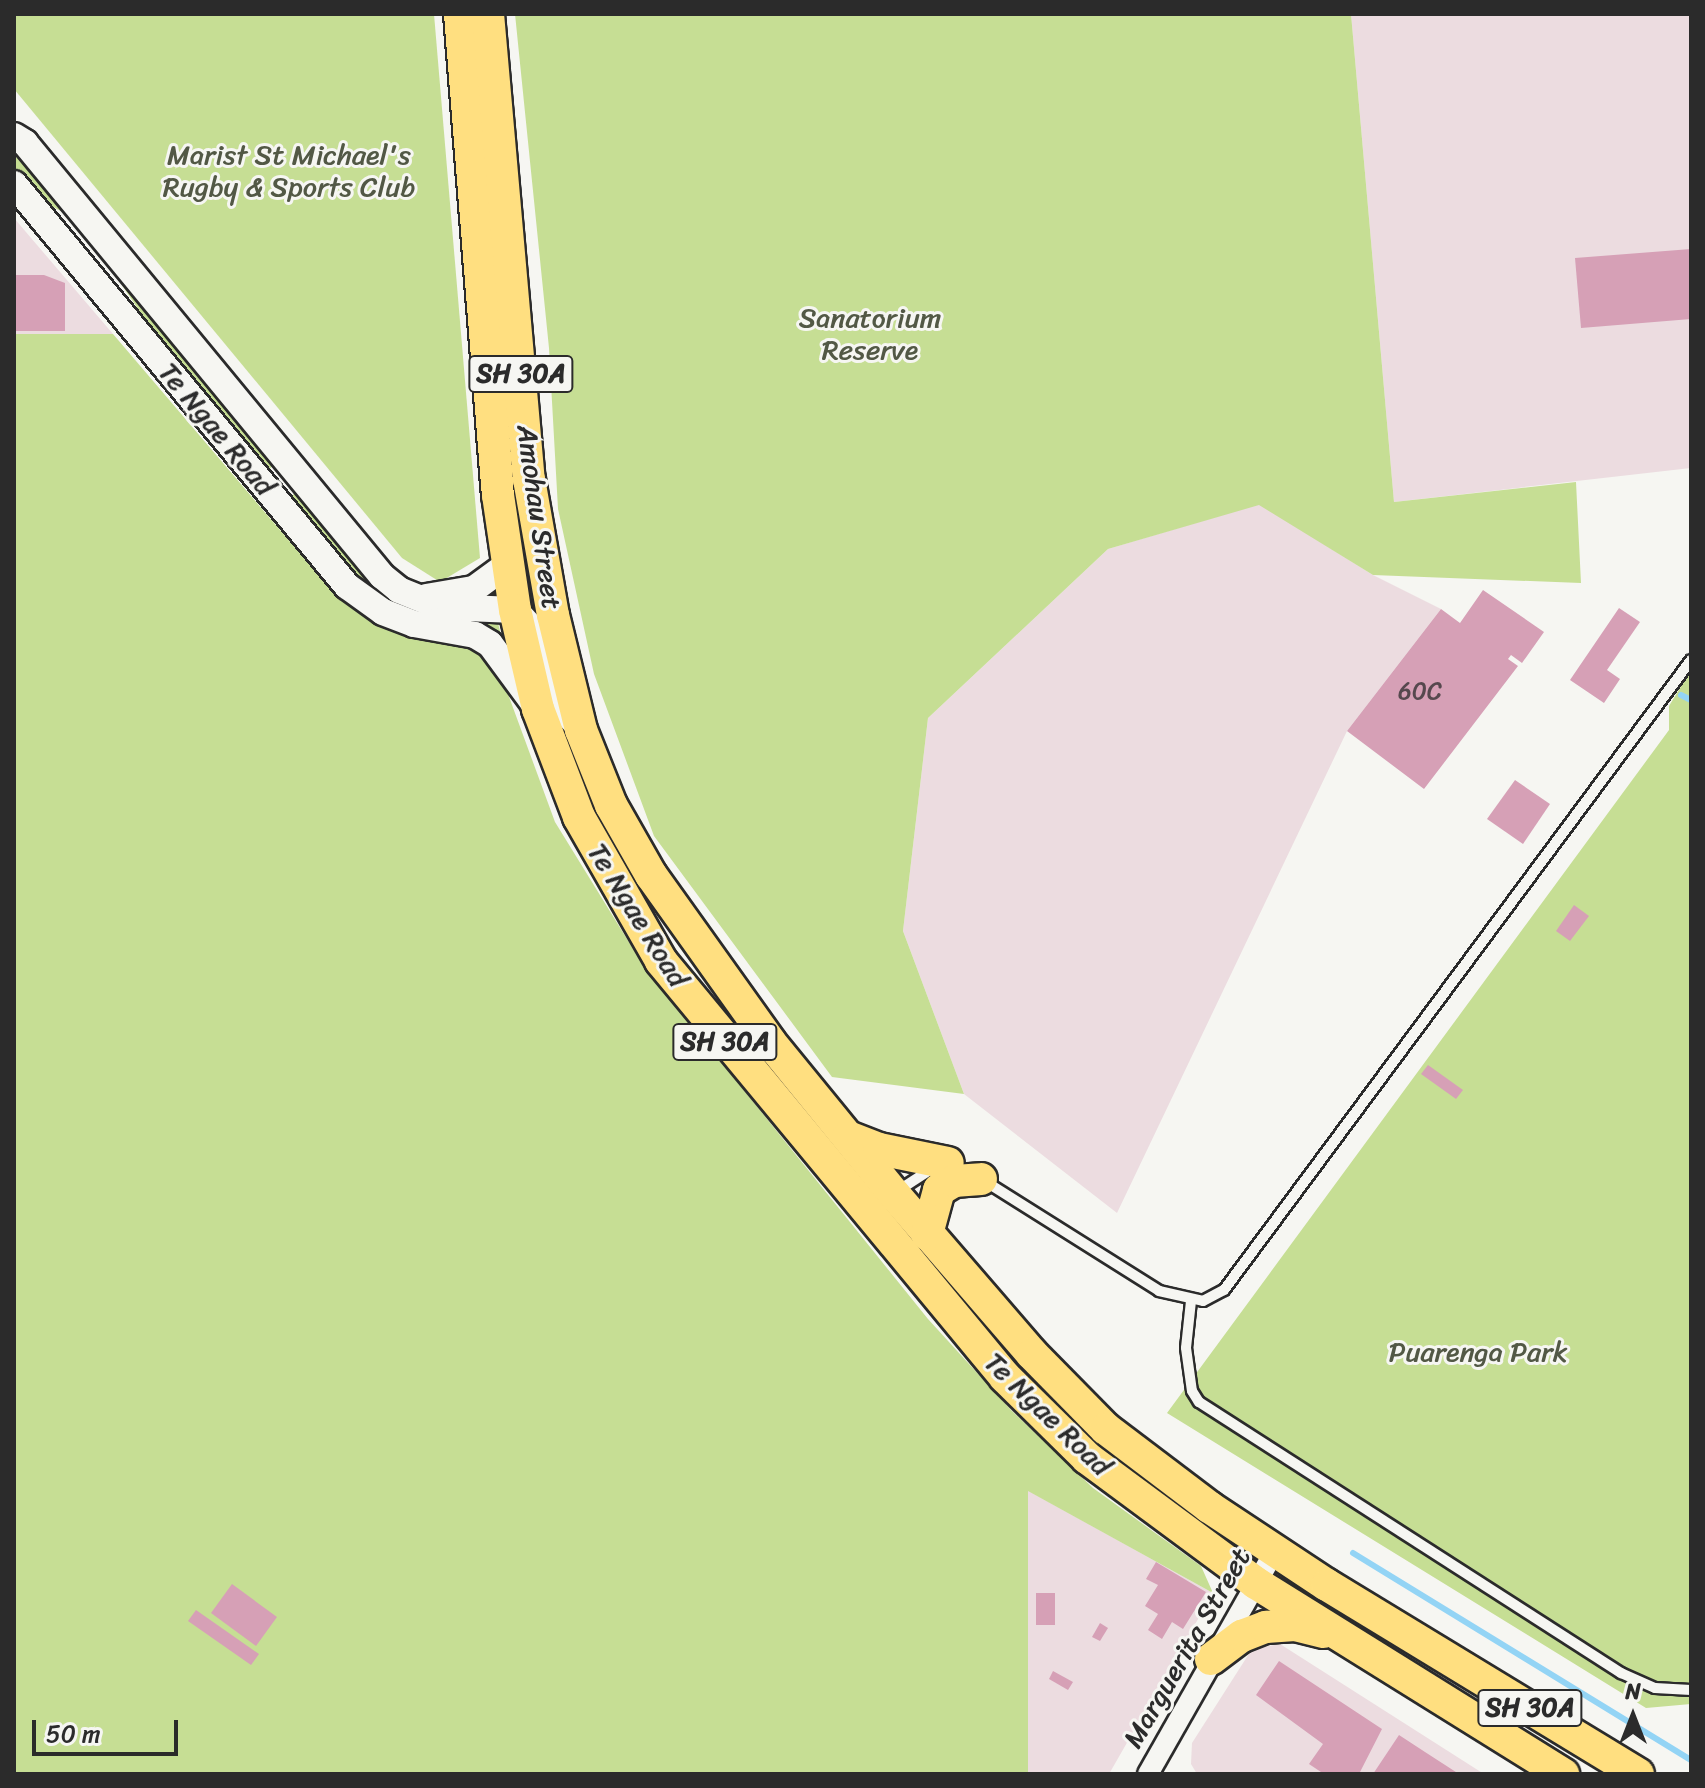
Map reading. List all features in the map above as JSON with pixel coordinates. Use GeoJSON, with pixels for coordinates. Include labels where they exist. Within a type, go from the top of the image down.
{"type":"FeatureCollection","features":[{"type":"Feature","properties":{"kind":"main road","name":"Amohau Street"},"geometry":{"type":"LineString","coordinates":[[460,14],[508,564],[515,610],[538,709]]}},
{"type":"Feature","properties":{"kind":"main road","name":"Amohau Street"},"geometry":{"type":"LineString","coordinates":[[488,14],[529,479],[553,615],[581,730]]}},
{"type":"Feature","properties":{"kind":"main road","name":"Te Ngae Road"},"geometry":{"type":"LineString","coordinates":[[538,709],[592,843],[661,961],[881,1205],[1044,1417],[1178,1530],[1256,1583],[1563,1774]]}},
{"type":"Feature","properties":{"kind":"main road","name":"Te Ngae Road"},"geometry":{"type":"LineString","coordinates":[[581,730],[623,830],[760,1029],[848,1137],[881,1205],[927,1234],[1032,1354],[1106,1429],[1275,1550],[1638,1774]]}},
{"type":"Feature","properties":{"kind":"main road"},"geometry":{"type":"LineString","coordinates":[[848,1137],[879,1149],[948,1163]]}},
{"type":"Feature","properties":{"kind":"main road"},"geometry":{"type":"LineString","coordinates":[[927,1234],[939,1190],[954,1181],[981,1179]]}},
{"type":"Feature","properties":{"kind":"main road"},"geometry":{"type":"LineString","coordinates":[[1211,1659],[1242,1636],[1266,1627],[1295,1625],[1342,1637]]}},
{"type":"Feature","properties":{"kind":"street","name":"Te Ngae Road"},"geometry":{"type":"LineString","coordinates":[[14,136],[25,143],[382,576],[419,598],[468,611],[515,610],[539,636],[556,702],[581,730]]}},
{"type":"Feature","properties":{"kind":"street","name":"Te Ngae Road"},"geometry":{"type":"LineString","coordinates":[[14,184],[347,586],[404,620],[475,635],[490,644],[538,709]]}},
{"type":"Feature","properties":{"kind":"street"},"geometry":{"type":"LineString","coordinates":[[87,271],[113,249]]}},
{"type":"Feature","properties":{"kind":"street"},"geometry":{"type":"LineString","coordinates":[[268,490],[295,470]]}},
{"type":"Feature","properties":{"kind":"street"},"geometry":{"type":"LineString","coordinates":[[419,598],[474,589],[508,564]]}},
{"type":"Feature","properties":{"kind":"street","name":"Marguerita Street"},"geometry":{"type":"LineString","coordinates":[[1149,1774],[1275,1550]]}},
{"type":"Feature","properties":{"kind":"lane"},"geometry":{"type":"LineString","coordinates":[[881,1205],[922,1173],[948,1163],[981,1179],[1159,1291],[1191,1301],[1213,1297],[1234,1281],[1691,660]]}},
{"type":"Feature","properties":{"kind":"lane"},"geometry":{"type":"LineString","coordinates":[[1191,1301],[1186,1348],[1199,1402],[1621,1673],[1655,1688],[1691,1690]]}},
{"type":"Feature","properties":{"kind":"shaded area"},"geometry":{"type":"Polygon","coordinates":[[[1351,14],[1691,14],[1691,468],[1394,502],[1351,14]]]}},
{"type":"Feature","properties":{"kind":"shaded area"},"geometry":{"type":"Polygon","coordinates":[[[14,218],[113,334],[14,334],[14,218]]]}},
{"type":"Feature","properties":{"kind":"shaded area"},"geometry":{"type":"Polygon","coordinates":[[[1259,504],[1373,575],[1441,609],[1347,731],[1117,1213],[964,1094],[903,931],[928,718],[1108,549],[1259,504]]]}},
{"type":"Feature","properties":{"kind":"shaded area"},"geometry":{"type":"Polygon","coordinates":[[[1027,1490],[1213,1593],[1109,1774],[1028,1774],[1027,1490]]]}},
{"type":"Feature","properties":{"kind":"shaded area"},"geometry":{"type":"Polygon","coordinates":[[[1280,1644],[1484,1774],[1197,1774],[1191,1764],[1192,1743],[1252,1649],[1280,1644]]]}},
{"type":"Feature","properties":{"kind":"green space","name":"Marist St Michael's Rugby & Sports Club"},"geometry":{"type":"Polygon","coordinates":[[[14,14],[434,14],[480,558],[440,582],[402,558],[14,89],[14,14]]]}},
{"type":"Feature","properties":{"kind":"green space","name":"Sanatorium Reserve"},"geometry":{"type":"Polygon","coordinates":[[[515,14],[1351,14],[1394,502],[1576,482],[1581,583],[1373,575],[1259,505],[1108,549],[928,718],[903,931],[964,1094],[832,1077],[654,836],[594,674],[558,509],[549,348],[515,14]]]}},
{"type":"Feature","properties":{"kind":"green space"},"geometry":{"type":"Polygon","coordinates":[[[14,155],[35,172],[72,217],[42,201],[14,166],[14,155]]]}},
{"type":"Feature","properties":{"kind":"green space"},"geometry":{"type":"Polygon","coordinates":[[[114,266],[273,465],[269,470],[263,469],[172,359],[111,269],[114,266]]]}},
{"type":"Feature","properties":{"kind":"green space"},"geometry":{"type":"Polygon","coordinates":[[[14,334],[113,334],[338,598],[403,632],[476,648],[501,675],[555,822],[643,965],[928,1319],[1011,1410],[1093,1488],[1201,1566],[1213,1593],[1028,1491],[1028,1774],[14,1774],[14,334]]]}},
{"type":"Feature","properties":{"kind":"green space"},"geometry":{"type":"Polygon","coordinates":[[[295,492],[370,580],[497,619],[502,639],[423,623],[360,586],[290,500],[295,492]]]}},
{"type":"Feature","properties":{"kind":"green space","name":"Puarenga Park"},"geometry":{"type":"Polygon","coordinates":[[[1691,670],[1691,1704],[1646,1708],[1167,1413],[1669,730],[1669,706],[1691,670]]]}},
{"type":"Feature","properties":{"kind":"building"},"geometry":{"type":"Polygon","coordinates":[[[1691,249],[1691,319],[1581,328],[1575,258],[1691,249]]]}},
{"type":"Feature","properties":{"kind":"building"},"geometry":{"type":"Polygon","coordinates":[[[14,275],[44,275],[65,283],[65,331],[14,331],[14,275]]]}},
{"type":"Feature","properties":{"kind":"building"},"geometry":{"type":"Polygon","coordinates":[[[1483,590],[1544,632],[1522,663],[1511,655],[1508,659],[1518,666],[1424,789],[1347,731],[1441,609],[1460,623],[1483,590]]]}},
{"type":"Feature","properties":{"kind":"building"},"geometry":{"type":"Polygon","coordinates":[[[1619,608],[1640,622],[1607,670],[1620,679],[1604,703],[1570,680],[1619,608]]]}},
{"type":"Feature","properties":{"kind":"building"},"geometry":{"type":"Polygon","coordinates":[[[1515,780],[1550,804],[1523,844],[1487,819],[1515,780]]]}},
{"type":"Feature","properties":{"kind":"building"},"geometry":{"type":"Polygon","coordinates":[[[1574,905],[1589,916],[1570,941],[1556,931],[1574,905]]]}},
{"type":"Feature","properties":{"kind":"building"},"geometry":{"type":"Polygon","coordinates":[[[1428,1065],[1463,1090],[1456,1099],[1421,1074],[1428,1065]]]}},
{"type":"Feature","properties":{"kind":"building"},"geometry":{"type":"Polygon","coordinates":[[[1156,1562],[1206,1592],[1183,1629],[1172,1622],[1162,1639],[1148,1630],[1158,1614],[1145,1606],[1158,1585],[1146,1579],[1156,1562]]]}},
{"type":"Feature","properties":{"kind":"building"},"geometry":{"type":"Polygon","coordinates":[[[232,1584],[277,1617],[256,1646],[211,1613],[232,1584]]]}},
{"type":"Feature","properties":{"kind":"building"},"geometry":{"type":"Polygon","coordinates":[[[1036,1593],[1055,1593],[1055,1625],[1036,1625],[1036,1593]]]}},
{"type":"Feature","properties":{"kind":"building"},"geometry":{"type":"Polygon","coordinates":[[[196,1610],[259,1654],[251,1665],[188,1621],[196,1610]]]}},
{"type":"Feature","properties":{"kind":"building"},"geometry":{"type":"Polygon","coordinates":[[[1100,1623],[1108,1628],[1100,1641],[1092,1637],[1100,1623]]]}},
{"type":"Feature","properties":{"kind":"building"},"geometry":{"type":"Polygon","coordinates":[[[1279,1661],[1382,1729],[1359,1774],[1324,1774],[1309,1764],[1323,1744],[1256,1695],[1279,1661]]]}},
{"type":"Feature","properties":{"kind":"building"},"geometry":{"type":"Polygon","coordinates":[[[1053,1671],[1073,1682],[1068,1690],[1049,1679],[1053,1671]]]}},
{"type":"Feature","properties":{"kind":"building"},"geometry":{"type":"Polygon","coordinates":[[[1399,1735],[1425,1752],[1459,1774],[1373,1774],[1399,1735]]]}},
{"type":"Feature","properties":{"kind":"waterway"},"geometry":{"type":"LineString","coordinates":[[1681,695],[1691,700]]}},
{"type":"Feature","properties":{"kind":"waterway"},"geometry":{"type":"LineString","coordinates":[[1353,1553],[1691,1760]]}}]}
